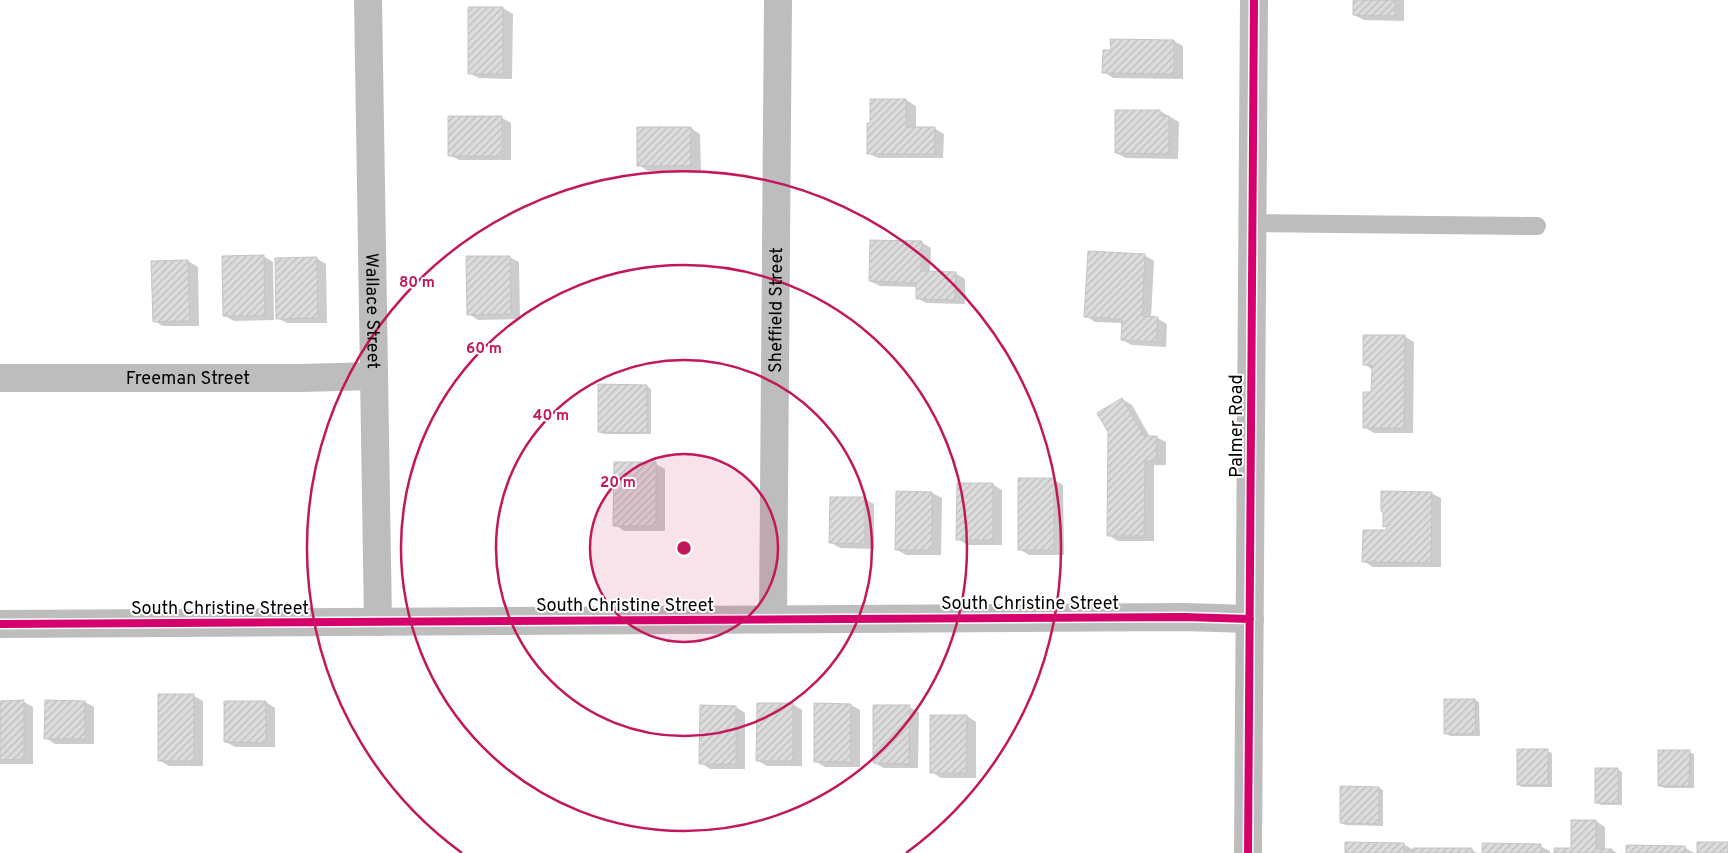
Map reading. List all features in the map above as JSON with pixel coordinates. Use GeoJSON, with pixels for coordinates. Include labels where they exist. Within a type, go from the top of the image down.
{"type":"FeatureCollection","features":[{"type":"Feature","properties":{"kind":"street","name":"Wallace Street"},"geometry":{"type":"LineString","coordinates":[[368,0],[378,622]]}},
{"type":"Feature","properties":{"kind":"street","name":"Sheffield Street"},"geometry":{"type":"LineString","coordinates":[[774,619],[778,0]]}},
{"type":"Feature","properties":{"kind":"street","name":"Palmer Road"},"geometry":{"type":"LineString","coordinates":[[1248,853],[1254,0]]}},
{"type":"Feature","properties":{"kind":"street","name":"Freeman Street"},"geometry":{"type":"LineString","coordinates":[[0,378],[301,378],[374,376]]}},
{"type":"Feature","properties":{"kind":"street","name":"South Christine Street"},"geometry":{"type":"LineString","coordinates":[[0,624],[1184,616],[1250,619]]}},
{"type":"Feature","properties":{"kind":"lane"},"geometry":{"type":"LineString","coordinates":[[1252,223],[1537,226]]}},
{"type":"Feature","properties":{"kind":"building"},"geometry":{"type":"Polygon","coordinates":[[[1353,0],[1395,0],[1395,16],[1353,15],[1353,0]]]}},
{"type":"Feature","properties":{"kind":"building"},"geometry":{"type":"Polygon","coordinates":[[[468,7],[503,7],[503,74],[468,74],[468,7]]]}},
{"type":"Feature","properties":{"kind":"building"},"geometry":{"type":"Polygon","coordinates":[[[1110,39],[1174,40],[1174,74],[1102,73],[1103,50],[1111,50],[1110,39]]]}},
{"type":"Feature","properties":{"kind":"building"},"geometry":{"type":"Polygon","coordinates":[[[870,99],[906,99],[906,127],[935,127],[934,154],[867,154],[867,123],[870,123],[870,99]]]}},
{"type":"Feature","properties":{"kind":"building"},"geometry":{"type":"Polygon","coordinates":[[[1115,110],[1160,110],[1160,116],[1169,116],[1169,154],[1115,153],[1115,110]]]}},
{"type":"Feature","properties":{"kind":"building"},"geometry":{"type":"Polygon","coordinates":[[[448,116],[502,116],[502,156],[448,156],[448,116]]]}},
{"type":"Feature","properties":{"kind":"building"},"geometry":{"type":"Polygon","coordinates":[[[637,127],[691,127],[691,166],[637,166],[637,127]]]}},
{"type":"Feature","properties":{"kind":"building"},"geometry":{"type":"Polygon","coordinates":[[[870,240],[922,241],[921,271],[956,272],[955,300],[916,299],[916,283],[869,281],[870,240]]]}},
{"type":"Feature","properties":{"kind":"building"},"geometry":{"type":"Polygon","coordinates":[[[1088,251],[1145,254],[1142,316],[1158,317],[1156,342],[1121,340],[1122,319],[1084,317],[1088,251]]]}},
{"type":"Feature","properties":{"kind":"building"},"geometry":{"type":"Polygon","coordinates":[[[264,255],[265,316],[223,316],[222,256],[264,255]]]}},
{"type":"Feature","properties":{"kind":"building"},"geometry":{"type":"Polygon","coordinates":[[[466,256],[510,256],[511,314],[467,315],[466,256]]]}},
{"type":"Feature","properties":{"kind":"building"},"geometry":{"type":"Polygon","coordinates":[[[317,257],[318,318],[276,319],[275,258],[317,257]]]}},
{"type":"Feature","properties":{"kind":"building"},"geometry":{"type":"Polygon","coordinates":[[[188,260],[190,321],[153,322],[151,261],[188,260]]]}},
{"type":"Feature","properties":{"kind":"building"},"geometry":{"type":"Polygon","coordinates":[[[1363,335],[1405,335],[1404,428],[1363,428],[1363,392],[1371,392],[1372,365],[1363,365],[1363,335]]]}},
{"type":"Feature","properties":{"kind":"building"},"geometry":{"type":"Polygon","coordinates":[[[598,384],[647,385],[647,433],[598,432],[598,384]]]}},
{"type":"Feature","properties":{"kind":"building"},"geometry":{"type":"Polygon","coordinates":[[[1122,398],[1144,436],[1157,436],[1156,461],[1145,461],[1144,536],[1107,536],[1108,432],[1097,413],[1122,398]]]}},
{"type":"Feature","properties":{"kind":"building"},"geometry":{"type":"Polygon","coordinates":[[[614,462],[656,462],[656,526],[613,526],[614,462]]]}},
{"type":"Feature","properties":{"kind":"building"},"geometry":{"type":"Polygon","coordinates":[[[1018,478],[1054,478],[1054,550],[1018,550],[1018,478]]]}},
{"type":"Feature","properties":{"kind":"building"},"geometry":{"type":"Polygon","coordinates":[[[957,483],[993,483],[993,540],[956,540],[957,483]]]}},
{"type":"Feature","properties":{"kind":"building"},"geometry":{"type":"Polygon","coordinates":[[[896,491],[932,492],[932,550],[895,550],[896,491]]]}},
{"type":"Feature","properties":{"kind":"building"},"geometry":{"type":"Polygon","coordinates":[[[1381,491],[1432,492],[1431,563],[1362,562],[1363,530],[1386,530],[1386,526],[1383,527],[1381,491]]]}},
{"type":"Feature","properties":{"kind":"building"},"geometry":{"type":"Polygon","coordinates":[[[830,497],[865,497],[865,544],[829,543],[830,497]]]}},
{"type":"Feature","properties":{"kind":"building"},"geometry":{"type":"Polygon","coordinates":[[[158,694],[194,694],[194,761],[158,761],[158,694]]]}},
{"type":"Feature","properties":{"kind":"building"},"geometry":{"type":"Polygon","coordinates":[[[1444,699],[1475,699],[1476,734],[1444,734],[1444,699]]]}},
{"type":"Feature","properties":{"kind":"building"},"geometry":{"type":"Polygon","coordinates":[[[24,700],[24,759],[0,760],[0,701],[24,700]]]}},
{"type":"Feature","properties":{"kind":"building"},"geometry":{"type":"Polygon","coordinates":[[[45,700],[85,701],[85,739],[44,739],[45,700]]]}},
{"type":"Feature","properties":{"kind":"building"},"geometry":{"type":"Polygon","coordinates":[[[224,701],[266,701],[266,743],[224,742],[224,701]]]}},
{"type":"Feature","properties":{"kind":"building"},"geometry":{"type":"Polygon","coordinates":[[[757,703],[793,703],[793,761],[756,761],[757,703]]]}},
{"type":"Feature","properties":{"kind":"building"},"geometry":{"type":"Polygon","coordinates":[[[814,703],[851,704],[851,762],[814,762],[814,703]]]}},
{"type":"Feature","properties":{"kind":"building"},"geometry":{"type":"Polygon","coordinates":[[[700,705],[736,706],[736,764],[699,764],[700,705]]]}},
{"type":"Feature","properties":{"kind":"building"},"geometry":{"type":"Polygon","coordinates":[[[873,705],[910,705],[909,764],[873,763],[873,705]]]}},
{"type":"Feature","properties":{"kind":"building"},"geometry":{"type":"Polygon","coordinates":[[[930,715],[967,715],[966,773],[930,773],[930,715]]]}},
{"type":"Feature","properties":{"kind":"building"},"geometry":{"type":"Polygon","coordinates":[[[1517,749],[1548,749],[1548,785],[1517,785],[1517,749]]]}},
{"type":"Feature","properties":{"kind":"building"},"geometry":{"type":"Polygon","coordinates":[[[1658,750],[1690,750],[1689,786],[1658,786],[1658,750]]]}},
{"type":"Feature","properties":{"kind":"building"},"geometry":{"type":"Polygon","coordinates":[[[1595,768],[1618,768],[1618,803],[1595,803],[1595,768]]]}},
{"type":"Feature","properties":{"kind":"building"},"geometry":{"type":"Polygon","coordinates":[[[1340,786],[1379,787],[1379,824],[1340,823],[1340,786]]]}},
{"type":"Feature","properties":{"kind":"building"},"geometry":{"type":"Polygon","coordinates":[[[1571,820],[1596,820],[1596,849],[1612,849],[1612,853],[1554,853],[1554,848],[1571,848],[1571,820]]]}},
{"type":"Feature","properties":{"kind":"building"},"geometry":{"type":"Polygon","coordinates":[[[1345,842],[1404,843],[1404,853],[1345,853],[1345,842]]]}},
{"type":"Feature","properties":{"kind":"building"},"geometry":{"type":"Polygon","coordinates":[[[1697,842],[1728,842],[1728,853],[1697,853],[1697,842]]]}},
{"type":"Feature","properties":{"kind":"building"},"geometry":{"type":"Polygon","coordinates":[[[1482,843],[1541,844],[1541,853],[1482,853],[1482,843]]]}},
{"type":"Feature","properties":{"kind":"building"},"geometry":{"type":"Polygon","coordinates":[[[1626,845],[1685,846],[1685,853],[1626,853],[1626,845]]]}},
{"type":"Feature","properties":{"kind":"building"},"geometry":{"type":"Polygon","coordinates":[[[1413,848],[1472,848],[1472,853],[1413,853],[1413,848]]]}},
{"type":"Feature","properties":{"kind":"cycle path"},"geometry":{"type":"LineString","coordinates":[[1248,853],[1254,0]]}},
{"type":"Feature","properties":{"kind":"cycle path"},"geometry":{"type":"LineString","coordinates":[[0,624],[1184,617],[1250,619]]}}]}
